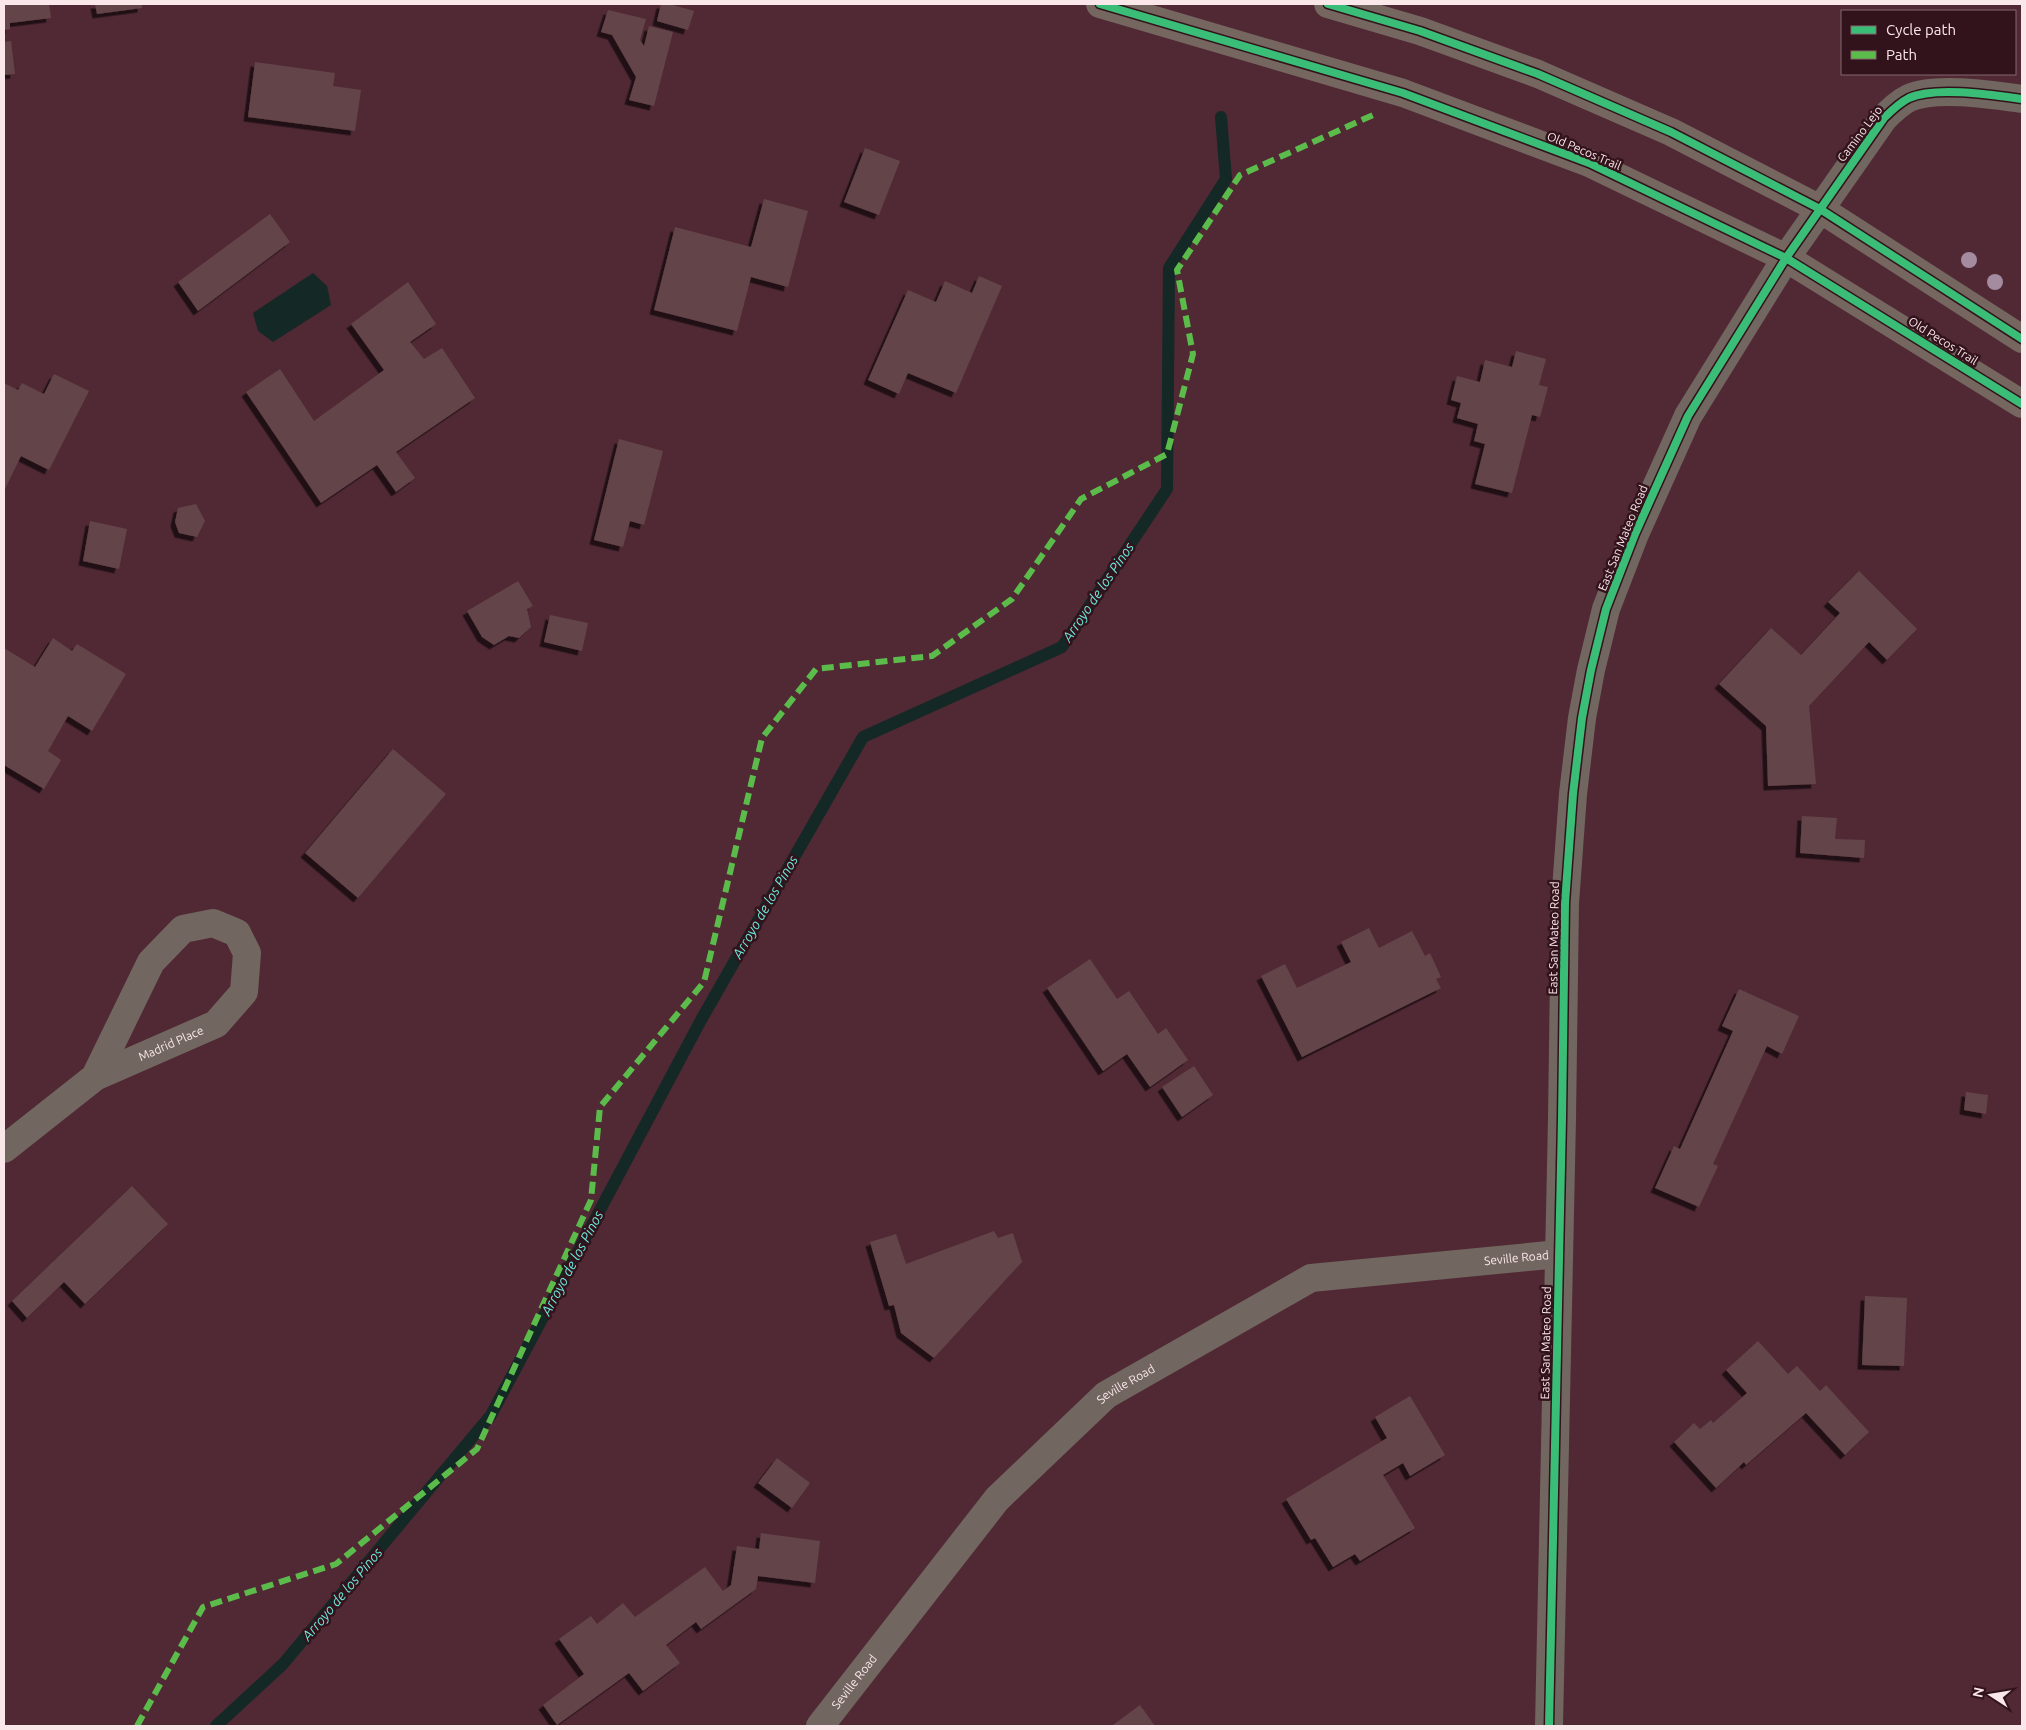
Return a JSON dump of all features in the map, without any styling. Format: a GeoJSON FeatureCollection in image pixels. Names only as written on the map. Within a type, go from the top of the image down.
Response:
{"type":"FeatureCollection","features":[{"type":"Feature","properties":{"kind":"main road","name":"Old Pecos Trail"},"geometry":{"type":"LineString","coordinates":[[1100,4],[1403,92],[1589,163],[1786,258],[2022,404]]}},
{"type":"Feature","properties":{"kind":"main road"},"geometry":{"type":"LineString","coordinates":[[1328,4],[1420,31],[1538,74],[1671,132],[1820,209],[2022,339]]}},
{"type":"Feature","properties":{"kind":"street","name":"Camino Lejo"},"geometry":{"type":"LineString","coordinates":[[1820,209],[1884,118],[1894,107],[1910,98],[1946,92],[2022,99]]}},
{"type":"Feature","properties":{"kind":"street","name":"East San Mateo Road"},"geometry":{"type":"LineString","coordinates":[[1549,1726],[1565,903],[1572,794],[1582,718],[1591,670],[1606,609],[1635,534],[1688,416],[1786,258],[1820,209]]}},
{"type":"Feature","properties":{"kind":"street","name":"Madrid Place"},"geometry":{"type":"LineString","coordinates":[[4,1148],[95,1077],[216,1024],[244,992],[247,954],[237,933],[213,923],[183,929],[151,962],[95,1077]]}},
{"type":"Feature","properties":{"kind":"street","name":"Seville Road"},"geometry":{"type":"LineString","coordinates":[[820,1726],[997,1499],[1106,1395],[1311,1278],[1559,1254]]}},
{"type":"Feature","properties":{"kind":"shaded area"},"geometry":{"type":"Polygon","coordinates":[[[313,273],[327,286],[331,305],[273,342],[258,331],[253,313],[313,273]]]}},
{"type":"Feature","properties":{"kind":"building"},"geometry":{"type":"Polygon","coordinates":[[[4,4],[49,4],[51,18],[10,23],[10,29],[4,30],[4,4]]]}},
{"type":"Feature","properties":{"kind":"building"},"geometry":{"type":"Polygon","coordinates":[[[95,4],[142,4],[142,8],[97,14],[95,4]]]}},
{"type":"Feature","properties":{"kind":"building"},"geometry":{"type":"Polygon","coordinates":[[[661,4],[669,4],[694,11],[688,30],[657,21],[661,4]]]}},
{"type":"Feature","properties":{"kind":"building"},"geometry":{"type":"Polygon","coordinates":[[[608,10],[646,19],[640,40],[644,46],[649,26],[673,32],[654,106],[629,100],[636,77],[612,35],[601,32],[608,10]]]}},
{"type":"Feature","properties":{"kind":"building"},"geometry":{"type":"Polygon","coordinates":[[[11,41],[15,74],[4,75],[4,42],[11,41]]]}},
{"type":"Feature","properties":{"kind":"building"},"geometry":{"type":"Polygon","coordinates":[[[255,62],[335,73],[333,86],[361,90],[355,131],[248,117],[255,62]]]}},
{"type":"Feature","properties":{"kind":"building"},"geometry":{"type":"Polygon","coordinates":[[[865,148],[900,161],[879,215],[844,202],[865,148]]]}},
{"type":"Feature","properties":{"kind":"building"},"geometry":{"type":"Polygon","coordinates":[[[764,199],[808,211],[788,287],[751,277],[737,331],[654,310],[675,227],[751,247],[764,199]]]}},
{"type":"Feature","properties":{"kind":"building"},"geometry":{"type":"Polygon","coordinates":[[[270,214],[290,242],[198,311],[178,282],[270,214]]]}},
{"type":"Feature","properties":{"kind":"building"},"geometry":{"type":"Polygon","coordinates":[[[979,276],[1002,286],[956,393],[908,373],[899,394],[868,380],[908,290],[936,302],[945,281],[972,293],[979,276]]]}},
{"type":"Feature","properties":{"kind":"building"},"geometry":{"type":"Polygon","coordinates":[[[408,282],[436,324],[410,342],[424,359],[442,348],[475,398],[396,452],[415,478],[396,492],[377,465],[321,503],[246,392],[280,369],[314,421],[384,370],[351,324],[408,282]]]}},
{"type":"Feature","properties":{"kind":"building"},"geometry":{"type":"Polygon","coordinates":[[[1516,351],[1546,359],[1539,385],[1548,387],[1540,417],[1532,415],[1512,493],[1475,484],[1485,444],[1474,441],[1478,424],[1457,418],[1461,403],[1451,400],[1457,376],[1480,382],[1485,360],[1512,367],[1516,351]]]}},
{"type":"Feature","properties":{"kind":"building"},"geometry":{"type":"Polygon","coordinates":[[[54,374],[89,391],[49,470],[21,456],[4,491],[4,383],[18,390],[22,383],[44,394],[54,374]]]}},
{"type":"Feature","properties":{"kind":"building"},"geometry":{"type":"Polygon","coordinates":[[[619,439],[663,451],[644,525],[630,521],[623,547],[594,540],[619,439]]]}},
{"type":"Feature","properties":{"kind":"building"},"geometry":{"type":"Polygon","coordinates":[[[196,504],[205,521],[197,537],[179,533],[175,522],[178,508],[196,504]]]}},
{"type":"Feature","properties":{"kind":"building"},"geometry":{"type":"Polygon","coordinates":[[[90,521],[127,529],[119,569],[83,561],[90,521]]]}},
{"type":"Feature","properties":{"kind":"building"},"geometry":{"type":"Polygon","coordinates":[[[1859,571],[1917,629],[1887,660],[1869,642],[1809,706],[1816,784],[1768,786],[1766,726],[1719,684],[1771,628],[1801,655],[1840,613],[1828,602],[1859,571]]]}},
{"type":"Feature","properties":{"kind":"building"},"geometry":{"type":"Polygon","coordinates":[[[518,581],[533,606],[527,609],[531,627],[519,638],[509,636],[494,645],[482,637],[467,611],[518,581]]]}},
{"type":"Feature","properties":{"kind":"building"},"geometry":{"type":"Polygon","coordinates":[[[550,615],[588,623],[582,651],[544,642],[550,615]]]}},
{"type":"Feature","properties":{"kind":"building"},"geometry":{"type":"Polygon","coordinates":[[[53,638],[72,651],[77,644],[126,674],[92,731],[68,716],[48,751],[61,760],[44,789],[4,765],[4,648],[35,667],[53,638]]]}},
{"type":"Feature","properties":{"kind":"building"},"geometry":{"type":"Polygon","coordinates":[[[393,749],[446,794],[358,898],[305,853],[393,749]]]}},
{"type":"Feature","properties":{"kind":"building"},"geometry":{"type":"Polygon","coordinates":[[[1802,816],[1837,818],[1835,839],[1865,840],[1864,858],[1800,853],[1802,816]]]}},
{"type":"Feature","properties":{"kind":"building"},"geometry":{"type":"Polygon","coordinates":[[[1369,928],[1379,948],[1412,931],[1425,956],[1430,953],[1441,977],[1436,979],[1441,988],[1302,1057],[1261,976],[1285,964],[1297,988],[1351,962],[1341,942],[1369,928]]]}},
{"type":"Feature","properties":{"kind":"building"},"geometry":{"type":"Polygon","coordinates":[[[1090,959],[1117,999],[1129,991],[1158,1034],[1166,1028],[1188,1060],[1150,1087],[1127,1054],[1103,1071],[1047,988],[1090,959]]]}},
{"type":"Feature","properties":{"kind":"building"},"geometry":{"type":"Polygon","coordinates":[[[1739,989],[1799,1016],[1782,1054],[1767,1046],[1713,1164],[1718,1166],[1699,1207],[1655,1188],[1674,1146],[1680,1149],[1733,1031],[1722,1026],[1739,989]]]}},
{"type":"Feature","properties":{"kind":"building"},"geometry":{"type":"Polygon","coordinates":[[[1194,1066],[1213,1095],[1182,1117],[1162,1087],[1194,1066]]]}},
{"type":"Feature","properties":{"kind":"building"},"geometry":{"type":"Polygon","coordinates":[[[1966,1092],[1988,1095],[1986,1114],[1964,1110],[1966,1092]]]}},
{"type":"Feature","properties":{"kind":"building"},"geometry":{"type":"Polygon","coordinates":[[[132,1186],[168,1224],[85,1304],[64,1282],[27,1318],[12,1301],[132,1186]]]}},
{"type":"Feature","properties":{"kind":"building"},"geometry":{"type":"Polygon","coordinates":[[[994,1231],[998,1238],[1013,1233],[1022,1262],[934,1358],[901,1333],[894,1305],[889,1306],[870,1242],[896,1234],[906,1264],[994,1231]]]}},
{"type":"Feature","properties":{"kind":"building"},"geometry":{"type":"Polygon","coordinates":[[[1865,1296],[1907,1298],[1904,1366],[1862,1365],[1865,1296]]]}},
{"type":"Feature","properties":{"kind":"building"},"geometry":{"type":"Polygon","coordinates":[[[1758,1341],[1788,1374],[1797,1366],[1820,1391],[1826,1385],[1869,1432],[1845,1455],[1806,1413],[1746,1465],[1744,1462],[1716,1488],[1674,1442],[1694,1423],[1700,1429],[1711,1420],[1713,1423],[1747,1393],[1726,1370],[1758,1341]]]}},
{"type":"Feature","properties":{"kind":"building"},"geometry":{"type":"Polygon","coordinates":[[[1410,1396],[1445,1455],[1410,1476],[1403,1463],[1383,1475],[1415,1528],[1360,1561],[1355,1554],[1333,1567],[1315,1538],[1311,1540],[1286,1499],[1387,1438],[1375,1417],[1410,1396]]]}},
{"type":"Feature","properties":{"kind":"building"},"geometry":{"type":"Polygon","coordinates":[[[777,1458],[810,1483],[792,1508],[758,1483],[777,1458]]]}},
{"type":"Feature","properties":{"kind":"building"},"geometry":{"type":"Polygon","coordinates":[[[761,1533],[820,1541],[815,1583],[758,1576],[756,1589],[701,1629],[696,1622],[666,1645],[680,1663],[643,1691],[629,1673],[557,1725],[543,1705],[584,1674],[559,1639],[591,1616],[597,1624],[623,1603],[635,1617],[705,1567],[723,1591],[731,1585],[737,1546],[759,1549],[761,1533]]]}},
{"type":"Feature","properties":{"kind":"building"},"geometry":{"type":"Polygon","coordinates":[[[1140,1705],[1155,1726],[1113,1725],[1140,1705]]]}},
{"type":"Feature","properties":{"kind":"waterway","name":"Arroyo de los Pinos"},"geometry":{"type":"LineString","coordinates":[[216,1726],[283,1664],[491,1415],[701,1020],[863,737],[1062,647],[1167,489],[1169,268],[1226,179],[1221,117]]}},
{"type":"Feature","properties":{"kind":"marked path"},"geometry":{"type":"LineString","coordinates":[[137,1726],[203,1607],[336,1564],[477,1449],[591,1200],[600,1107],[704,982],[762,738],[816,669],[932,656],[1012,599],[1081,499],[1167,454],[1193,354],[1177,270],[1240,175],[1373,115]]}},
{"type":"Feature","properties":{"kind":"cycle path"},"geometry":{"type":"LineString","coordinates":[[1100,4],[1403,93],[1589,163],[1786,258],[2022,404]]}},
{"type":"Feature","properties":{"kind":"cycle path"},"geometry":{"type":"LineString","coordinates":[[1328,4],[1420,31],[1538,74],[1671,132],[1820,209],[2022,339]]}},
{"type":"Feature","properties":{"kind":"cycle path"},"geometry":{"type":"LineString","coordinates":[[1549,1726],[1565,903],[1573,794],[1582,718],[1591,670],[1606,609],[1635,534],[1688,416],[1786,258],[1884,118],[1899,104],[1920,94],[1965,92],[2022,99]]}}]}
